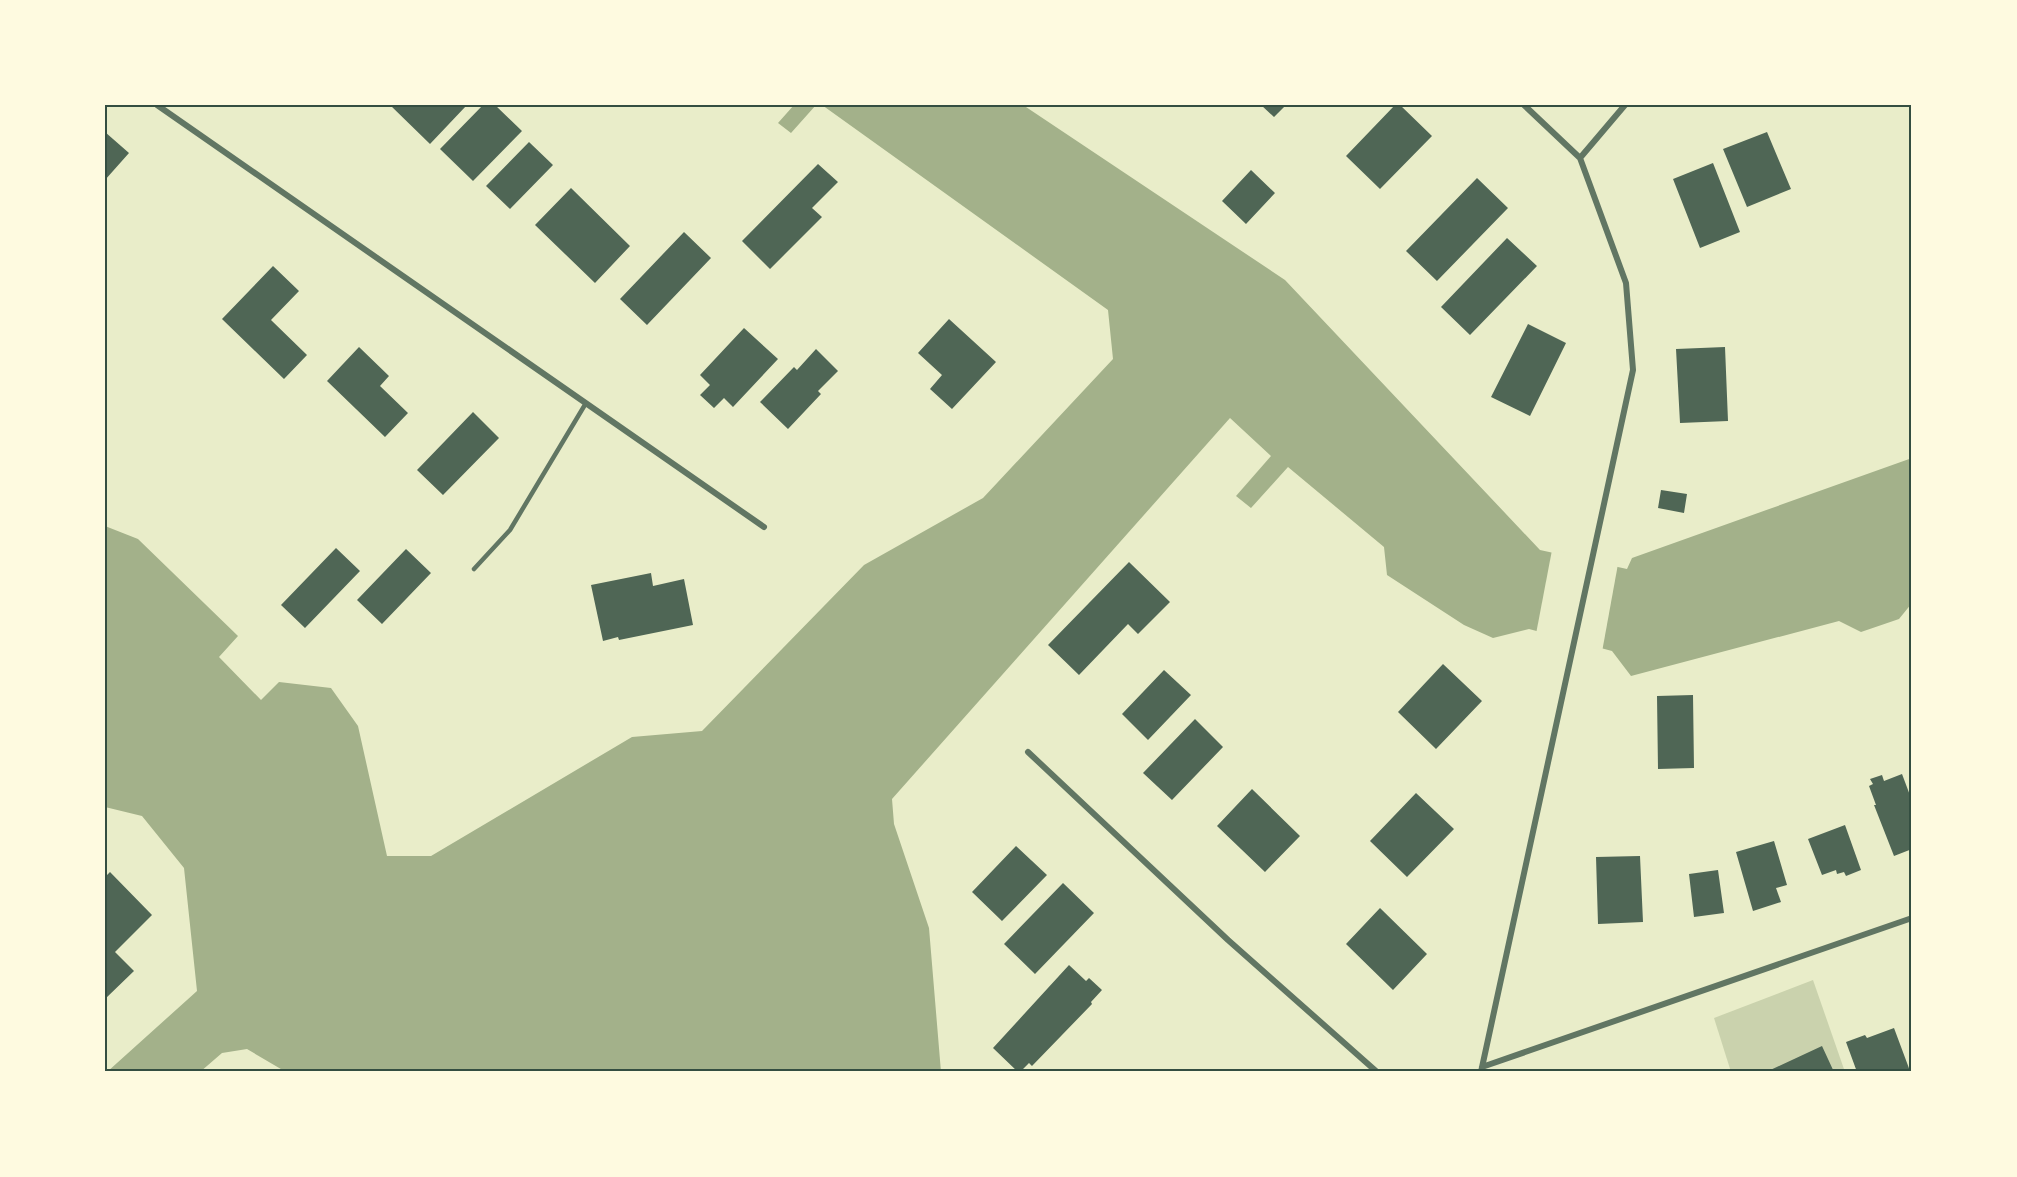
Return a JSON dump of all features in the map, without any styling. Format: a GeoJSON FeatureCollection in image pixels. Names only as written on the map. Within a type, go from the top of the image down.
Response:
{"type":"FeatureCollection","features":[{"type":"Feature","properties":{"kind":"street"},"geometry":{"type":"LineString","coordinates":[[157,105],[764,527]]}},
{"type":"Feature","properties":{"kind":"street"},"geometry":{"type":"LineString","coordinates":[[1482,1070],[1633,370],[1626,283],[1580,158],[1524,105]]}},
{"type":"Feature","properties":{"kind":"street"},"geometry":{"type":"LineString","coordinates":[[1580,158],[1625,105]]}},
{"type":"Feature","properties":{"kind":"street"},"geometry":{"type":"LineString","coordinates":[[1028,752],[1228,939],[1377,1072]]}},
{"type":"Feature","properties":{"kind":"street"},"geometry":{"type":"LineString","coordinates":[[1482,1070],[1912,918]]}},
{"type":"Feature","properties":{"kind":"lane"},"geometry":{"type":"LineString","coordinates":[[474,569],[510,530],[586,403]]}},
{"type":"Feature","properties":{"kind":"shaded area"},"geometry":{"type":"Polygon","coordinates":[[[794,105],[816,105],[791,133],[778,123],[794,105]]]}},
{"type":"Feature","properties":{"kind":"shaded area"},"geometry":{"type":"Polygon","coordinates":[[[822,105],[1023,105],[1285,280],[1540,550],[1627,569],[1632,558],[1912,458],[1912,603],[1899,619],[1861,632],[1839,621],[1631,676],[1612,651],[1529,629],[1493,638],[1464,625],[1387,575],[1384,547],[1288,467],[1251,508],[1236,496],[1271,456],[1230,418],[892,799],[894,824],[929,928],[941,1072],[286,1072],[247,1049],[222,1053],[200,1072],[107,1072],[197,991],[184,868],[142,816],[105,807],[105,526],[138,539],[238,636],[219,657],[261,700],[279,682],[331,688],[358,726],[387,856],[431,856],[632,737],[702,731],[864,565],[983,498],[1113,359],[1108,310],[822,105]]]}},
{"type":"Feature","properties":{"kind":"shaded area"},"geometry":{"type":"Polygon","coordinates":[[[1813,980],[1845,1072],[1731,1072],[1714,1018],[1813,980]]]}},
{"type":"Feature","properties":{"kind":"pier"},"geometry":{"type":"Polygon","coordinates":[[[1552,550],[1618,564],[1602,652],[1536,634],[1552,550]]]}},
{"type":"Feature","properties":{"kind":"building"},"geometry":{"type":"Polygon","coordinates":[[[390,105],[465,105],[466,106],[430,144],[390,105]]]}},
{"type":"Feature","properties":{"kind":"building"},"geometry":{"type":"Polygon","coordinates":[[[483,105],[495,105],[522,131],[473,181],[440,149],[483,105]]]}},
{"type":"Feature","properties":{"kind":"building"},"geometry":{"type":"Polygon","coordinates":[[[1261,105],[1286,105],[1274,117],[1261,105]]]}},
{"type":"Feature","properties":{"kind":"building"},"geometry":{"type":"Polygon","coordinates":[[[1395,105],[1400,105],[1432,136],[1380,189],[1346,156],[1395,105]]]}},
{"type":"Feature","properties":{"kind":"building"},"geometry":{"type":"Polygon","coordinates":[[[105,132],[129,153],[105,180],[105,132]]]}},
{"type":"Feature","properties":{"kind":"building"},"geometry":{"type":"Polygon","coordinates":[[[1767,132],[1791,189],[1747,207],[1723,149],[1767,132]]]}},
{"type":"Feature","properties":{"kind":"building"},"geometry":{"type":"Polygon","coordinates":[[[529,142],[553,165],[510,209],[486,186],[529,142]]]}},
{"type":"Feature","properties":{"kind":"building"},"geometry":{"type":"Polygon","coordinates":[[[1713,163],[1740,232],[1700,248],[1673,179],[1713,163]]]}},
{"type":"Feature","properties":{"kind":"building"},"geometry":{"type":"Polygon","coordinates":[[[818,164],[838,182],[812,208],[822,217],[770,269],[742,241],[818,164]]]}},
{"type":"Feature","properties":{"kind":"building"},"geometry":{"type":"Polygon","coordinates":[[[1251,170],[1275,193],[1246,224],[1222,201],[1251,170]]]}},
{"type":"Feature","properties":{"kind":"building"},"geometry":{"type":"Polygon","coordinates":[[[1477,178],[1508,208],[1437,281],[1406,251],[1477,178]]]}},
{"type":"Feature","properties":{"kind":"building"},"geometry":{"type":"Polygon","coordinates":[[[571,188],[630,246],[595,283],[535,225],[571,188]]]}},
{"type":"Feature","properties":{"kind":"building"},"geometry":{"type":"Polygon","coordinates":[[[684,232],[711,258],[647,325],[620,299],[684,232]]]}},
{"type":"Feature","properties":{"kind":"building"},"geometry":{"type":"Polygon","coordinates":[[[1507,238],[1537,266],[1470,335],[1441,307],[1507,238]]]}},
{"type":"Feature","properties":{"kind":"building"},"geometry":{"type":"Polygon","coordinates":[[[273,266],[299,291],[271,320],[307,355],[284,379],[222,319],[273,266]]]}},
{"type":"Feature","properties":{"kind":"building"},"geometry":{"type":"Polygon","coordinates":[[[949,319],[996,362],[952,409],[930,389],[942,375],[918,353],[949,319]]]}},
{"type":"Feature","properties":{"kind":"building"},"geometry":{"type":"Polygon","coordinates":[[[1528,324],[1566,343],[1530,416],[1491,397],[1528,324]]]}},
{"type":"Feature","properties":{"kind":"building"},"geometry":{"type":"Polygon","coordinates":[[[744,328],[778,359],[733,407],[724,398],[714,408],[700,395],[710,385],[700,375],[744,328]]]}},
{"type":"Feature","properties":{"kind":"building"},"geometry":{"type":"Polygon","coordinates":[[[359,347],[389,376],[380,386],[408,413],[385,437],[327,381],[359,347]]]}},
{"type":"Feature","properties":{"kind":"building"},"geometry":{"type":"Polygon","coordinates":[[[1725,347],[1728,421],[1680,423],[1676,349],[1725,347]]]}},
{"type":"Feature","properties":{"kind":"building"},"geometry":{"type":"Polygon","coordinates":[[[816,349],[838,371],[818,391],[821,394],[788,429],[760,402],[794,367],[797,370],[816,349]]]}},
{"type":"Feature","properties":{"kind":"building"},"geometry":{"type":"Polygon","coordinates":[[[473,412],[499,438],[443,495],[417,470],[473,412]]]}},
{"type":"Feature","properties":{"kind":"building"},"geometry":{"type":"Polygon","coordinates":[[[1661,490],[1687,494],[1684,513],[1658,508],[1661,490]]]}},
{"type":"Feature","properties":{"kind":"building"},"geometry":{"type":"Polygon","coordinates":[[[336,548],[360,571],[305,628],[281,605],[336,548]]]}},
{"type":"Feature","properties":{"kind":"building"},"geometry":{"type":"Polygon","coordinates":[[[406,549],[431,573],[382,624],[357,600],[406,549]]]}},
{"type":"Feature","properties":{"kind":"building"},"geometry":{"type":"Polygon","coordinates":[[[1129,562],[1170,602],[1138,634],[1128,624],[1079,675],[1048,645],[1129,562]]]}},
{"type":"Feature","properties":{"kind":"building"},"geometry":{"type":"Polygon","coordinates":[[[651,573],[653,586],[684,579],[693,625],[619,640],[618,637],[603,641],[591,585],[651,573]]]}},
{"type":"Feature","properties":{"kind":"building"},"geometry":{"type":"Polygon","coordinates":[[[1443,664],[1482,701],[1436,749],[1398,712],[1443,664]]]}},
{"type":"Feature","properties":{"kind":"building"},"geometry":{"type":"Polygon","coordinates":[[[1164,670],[1191,695],[1148,740],[1122,714],[1164,670]]]}},
{"type":"Feature","properties":{"kind":"building"},"geometry":{"type":"Polygon","coordinates":[[[1693,695],[1694,768],[1658,769],[1657,696],[1693,695]]]}},
{"type":"Feature","properties":{"kind":"building"},"geometry":{"type":"Polygon","coordinates":[[[1195,719],[1223,747],[1172,800],[1143,773],[1195,719]]]}},
{"type":"Feature","properties":{"kind":"building"},"geometry":{"type":"Polygon","coordinates":[[[1902,774],[1912,797],[1912,849],[1894,856],[1869,786],[1873,784],[1870,779],[1882,775],[1884,781],[1902,774]]]}},
{"type":"Feature","properties":{"kind":"building"},"geometry":{"type":"Polygon","coordinates":[[[1252,789],[1300,836],[1265,872],[1217,826],[1252,789]]]}},
{"type":"Feature","properties":{"kind":"building"},"geometry":{"type":"Polygon","coordinates":[[[1416,793],[1454,829],[1407,877],[1370,841],[1416,793]]]}},
{"type":"Feature","properties":{"kind":"building"},"geometry":{"type":"Polygon","coordinates":[[[1845,825],[1861,870],[1846,876],[1844,872],[1837,874],[1836,870],[1822,875],[1808,839],[1845,825]]]}},
{"type":"Feature","properties":{"kind":"building"},"geometry":{"type":"Polygon","coordinates":[[[1774,841],[1787,885],[1776,888],[1781,902],[1753,911],[1736,852],[1774,841]]]}},
{"type":"Feature","properties":{"kind":"building"},"geometry":{"type":"Polygon","coordinates":[[[1016,846],[1047,875],[1002,921],[972,892],[1016,846]]]}},
{"type":"Feature","properties":{"kind":"building"},"geometry":{"type":"Polygon","coordinates":[[[1640,856],[1643,922],[1598,924],[1596,857],[1640,856]]]}},
{"type":"Feature","properties":{"kind":"building"},"geometry":{"type":"Polygon","coordinates":[[[1718,870],[1724,913],[1694,917],[1689,874],[1718,870]]]}},
{"type":"Feature","properties":{"kind":"building"},"geometry":{"type":"Polygon","coordinates":[[[110,872],[152,915],[115,952],[134,971],[105,999],[105,877],[110,872]]]}},
{"type":"Feature","properties":{"kind":"building"},"geometry":{"type":"Polygon","coordinates":[[[1063,883],[1094,913],[1035,974],[1004,944],[1063,883]]]}},
{"type":"Feature","properties":{"kind":"building"},"geometry":{"type":"Polygon","coordinates":[[[1380,908],[1427,954],[1393,990],[1346,944],[1380,908]]]}},
{"type":"Feature","properties":{"kind":"building"},"geometry":{"type":"Polygon","coordinates":[[[1069,965],[1086,981],[1089,978],[1102,990],[1091,1002],[1092,1004],[1032,1066],[1029,1063],[1018,1072],[993,1048],[1069,965]]]}},
{"type":"Feature","properties":{"kind":"building"},"geometry":{"type":"Polygon","coordinates":[[[1894,1028],[1910,1071],[1857,1072],[1846,1042],[1865,1035],[1867,1038],[1894,1028]]]}},
{"type":"Feature","properties":{"kind":"building"},"geometry":{"type":"Polygon","coordinates":[[[1822,1046],[1834,1072],[1766,1072],[1822,1046]]]}}]}
